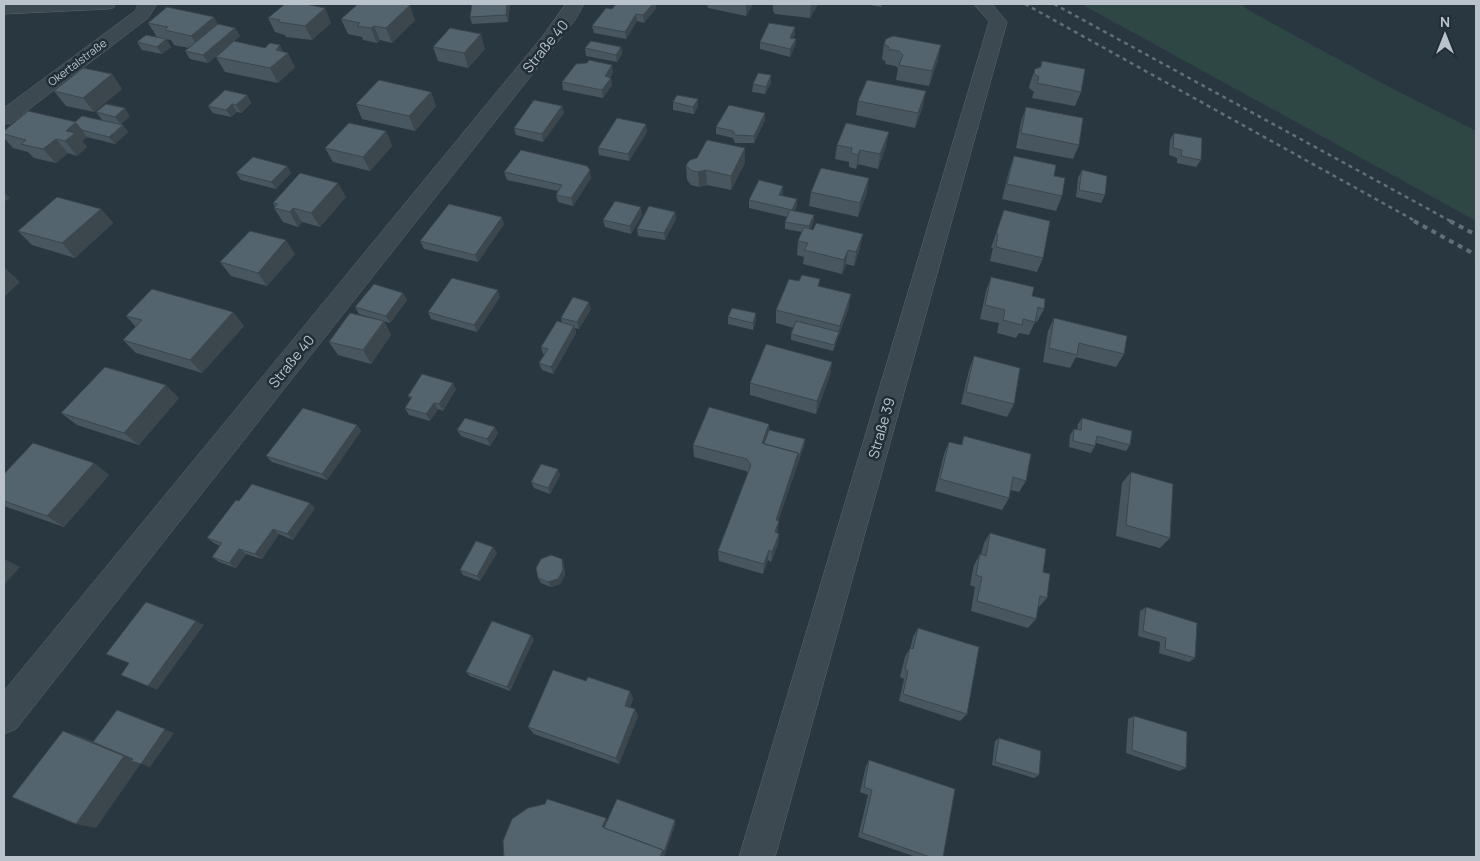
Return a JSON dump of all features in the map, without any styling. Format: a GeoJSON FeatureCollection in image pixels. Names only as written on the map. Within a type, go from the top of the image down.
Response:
{"type":"FeatureCollection","features":[{"type":"Feature","properties":{"kind":"street"},"geometry":{"type":"LineString","coordinates":[[4,9],[107,4]]}},
{"type":"Feature","properties":{"kind":"street","name":"Okertalstraße"},"geometry":{"type":"LineString","coordinates":[[4,118],[142,14],[148,4]]}},
{"type":"Feature","properties":{"kind":"street","name":"Straße 40"},"geometry":{"type":"LineString","coordinates":[[4,717],[569,16],[575,4]]}},
{"type":"Feature","properties":{"kind":"street","name":"Straße 39"},"geometry":{"type":"LineString","coordinates":[[757,857],[998,22],[983,4]]}},
{"type":"Feature","properties":{"kind":"green space"},"geometry":{"type":"Polygon","coordinates":[[[1081,4],[1242,4],[1248,10],[1378,81],[1476,131],[1476,221],[1081,4]]]}},
{"type":"Feature","properties":{"kind":"building"},"geometry":{"type":"Polygon","coordinates":[[[285,4],[305,4],[325,8],[305,26],[279,22],[280,20],[268,18],[285,4]]]}},
{"type":"Feature","properties":{"kind":"building"},"geometry":{"type":"Polygon","coordinates":[[[358,4],[410,5],[386,28],[374,26],[371,28],[357,26],[360,23],[341,19],[358,4]]]}},
{"type":"Feature","properties":{"kind":"building"},"geometry":{"type":"Polygon","coordinates":[[[472,4],[507,4],[506,15],[470,17],[472,4]]]}},
{"type":"Feature","properties":{"kind":"building"},"geometry":{"type":"Polygon","coordinates":[[[616,4],[653,4],[643,15],[636,14],[625,32],[592,26],[606,8],[612,9],[616,4]]]}},
{"type":"Feature","properties":{"kind":"building"},"geometry":{"type":"Polygon","coordinates":[[[167,7],[214,17],[191,36],[165,30],[168,27],[148,23],[167,7]]]}},
{"type":"Feature","properties":{"kind":"building"},"geometry":{"type":"Polygon","coordinates":[[[769,23],[795,27],[790,38],[796,39],[790,49],[760,42],[769,23]]]}},
{"type":"Feature","properties":{"kind":"building"},"geometry":{"type":"Polygon","coordinates":[[[218,24],[235,28],[203,55],[185,51],[218,24]]]}},
{"type":"Feature","properties":{"kind":"building"},"geometry":{"type":"Polygon","coordinates":[[[450,28],[481,34],[464,53],[433,47],[450,28]]]}},
{"type":"Feature","properties":{"kind":"building"},"geometry":{"type":"Polygon","coordinates":[[[146,35],[166,39],[157,47],[137,42],[146,35]]]}},
{"type":"Feature","properties":{"kind":"building"},"geometry":{"type":"Polygon","coordinates":[[[893,36],[941,45],[932,71],[899,65],[903,55],[899,51],[888,49],[889,47],[884,44],[886,39],[893,36]]]}},
{"type":"Feature","properties":{"kind":"building"},"geometry":{"type":"Polygon","coordinates":[[[234,41],[265,48],[270,43],[280,45],[276,50],[288,53],[270,68],[216,57],[234,41]]]}},
{"type":"Feature","properties":{"kind":"building"},"geometry":{"type":"Polygon","coordinates":[[[591,41],[621,47],[616,55],[585,48],[591,41]]]}},
{"type":"Feature","properties":{"kind":"building"},"geometry":{"type":"Polygon","coordinates":[[[589,60],[612,65],[605,76],[611,78],[602,90],[562,82],[576,64],[587,63],[589,60]]]}},
{"type":"Feature","properties":{"kind":"building"},"geometry":{"type":"Polygon","coordinates":[[[1042,61],[1085,69],[1081,92],[1037,83],[1039,77],[1034,74],[1035,69],[1041,67],[1042,61]]]}},
{"type":"Feature","properties":{"kind":"building"},"geometry":{"type":"Polygon","coordinates":[[[83,68],[112,74],[83,98],[54,91],[83,68]]]}},
{"type":"Feature","properties":{"kind":"building"},"geometry":{"type":"Polygon","coordinates":[[[758,73],[771,75],[766,87],[753,84],[758,73]]]}},
{"type":"Feature","properties":{"kind":"building"},"geometry":{"type":"Polygon","coordinates":[[[379,80],[431,92],[409,116],[356,104],[379,80]]]}},
{"type":"Feature","properties":{"kind":"building"},"geometry":{"type":"Polygon","coordinates":[[[867,80],[926,91],[918,113],[858,101],[867,80]]]}},
{"type":"Feature","properties":{"kind":"building"},"geometry":{"type":"Polygon","coordinates":[[[225,90],[247,95],[236,105],[232,104],[226,110],[208,106],[225,90]]]}},
{"type":"Feature","properties":{"kind":"building"},"geometry":{"type":"Polygon","coordinates":[[[677,95],[698,99],[693,107],[673,102],[677,95]]]}},
{"type":"Feature","properties":{"kind":"building"},"geometry":{"type":"Polygon","coordinates":[[[534,100],[562,106],[542,134],[514,128],[534,100]]]}},
{"type":"Feature","properties":{"kind":"building"},"geometry":{"type":"Polygon","coordinates":[[[106,104],[125,108],[115,117],[96,112],[106,104]]]}},
{"type":"Feature","properties":{"kind":"building"},"geometry":{"type":"Polygon","coordinates":[[[729,105],[765,113],[754,136],[735,135],[733,131],[716,127],[729,105]]]}},
{"type":"Feature","properties":{"kind":"building"},"geometry":{"type":"Polygon","coordinates":[[[1026,107],[1083,118],[1079,145],[1021,133],[1026,107]]]}},
{"type":"Feature","properties":{"kind":"building"},"geometry":{"type":"Polygon","coordinates":[[[28,111],[76,122],[66,131],[75,133],[65,141],[56,139],[43,149],[21,144],[26,140],[4,134],[4,131],[28,111]]]}},
{"type":"Feature","properties":{"kind":"building"},"geometry":{"type":"Polygon","coordinates":[[[82,116],[123,125],[109,137],[82,130],[75,122],[82,116]]]}},
{"type":"Feature","properties":{"kind":"building"},"geometry":{"type":"Polygon","coordinates":[[[617,118],[646,124],[628,154],[598,148],[617,118]]]}},
{"type":"Feature","properties":{"kind":"building"},"geometry":{"type":"Polygon","coordinates":[[[349,123],[386,131],[363,157],[325,148],[349,123]]]}},
{"type":"Feature","properties":{"kind":"building"},"geometry":{"type":"Polygon","coordinates":[[[846,123],[889,132],[880,154],[860,150],[858,155],[851,153],[852,148],[837,145],[846,123]]]}},
{"type":"Feature","properties":{"kind":"building"},"geometry":{"type":"Polygon","coordinates":[[[1174,133],[1202,138],[1201,160],[1181,156],[1182,150],[1173,148],[1174,133]]]}},
{"type":"Feature","properties":{"kind":"building"},"geometry":{"type":"Polygon","coordinates":[[[707,140],[745,148],[731,176],[706,170],[698,172],[690,170],[686,165],[690,160],[697,158],[707,140]]]}},
{"type":"Feature","properties":{"kind":"building"},"geometry":{"type":"Polygon","coordinates":[[[521,150],[587,166],[590,170],[571,198],[556,195],[562,185],[504,172],[521,150]]]}},
{"type":"Feature","properties":{"kind":"building"},"geometry":{"type":"Polygon","coordinates":[[[1014,156],[1056,165],[1054,176],[1065,178],[1062,196],[1007,184],[1014,156]]]}},
{"type":"Feature","properties":{"kind":"building"},"geometry":{"type":"Polygon","coordinates":[[[253,157],[287,166],[271,182],[236,173],[253,157]]]}},
{"type":"Feature","properties":{"kind":"building"},"geometry":{"type":"Polygon","coordinates":[[[821,168],[869,178],[860,203],[811,192],[821,168]]]}},
{"type":"Feature","properties":{"kind":"building"},"geometry":{"type":"Polygon","coordinates":[[[1082,170],[1107,176],[1105,195],[1079,190],[1082,170]]]}},
{"type":"Feature","properties":{"kind":"building"},"geometry":{"type":"Polygon","coordinates":[[[300,173],[338,183],[311,213],[293,208],[290,212],[274,208],[278,204],[273,203],[300,173]]]}},
{"type":"Feature","properties":{"kind":"building"},"geometry":{"type":"Polygon","coordinates":[[[759,180],[783,186],[779,195],[797,199],[792,210],[749,200],[759,180]]]}},
{"type":"Feature","properties":{"kind":"building"},"geometry":{"type":"Polygon","coordinates":[[[57,197],[101,209],[62,243],[18,231],[57,197]]]}},
{"type":"Feature","properties":{"kind":"building"},"geometry":{"type":"Polygon","coordinates":[[[615,201],[641,207],[630,226],[603,220],[615,201]]]}},
{"type":"Feature","properties":{"kind":"building"},"geometry":{"type":"Polygon","coordinates":[[[449,204],[502,217],[475,255],[420,241],[449,204]]]}},
{"type":"Feature","properties":{"kind":"building"},"geometry":{"type":"Polygon","coordinates":[[[649,206],[675,212],[664,233],[637,229],[649,206]]]}},
{"type":"Feature","properties":{"kind":"building"},"geometry":{"type":"Polygon","coordinates":[[[790,210],[814,215],[809,226],[785,222],[790,210]]]}},
{"type":"Feature","properties":{"kind":"building"},"geometry":{"type":"Polygon","coordinates":[[[1004,210],[1050,221],[1043,258],[996,247],[998,234],[996,234],[1004,210]]]}},
{"type":"Feature","properties":{"kind":"building"},"geometry":{"type":"Polygon","coordinates":[[[816,223],[863,234],[856,252],[848,250],[844,260],[804,250],[808,243],[798,241],[804,227],[813,230],[816,223]]]}},
{"type":"Feature","properties":{"kind":"building"},"geometry":{"type":"Polygon","coordinates":[[[250,231],[286,240],[258,273],[220,262],[250,231]]]}},
{"type":"Feature","properties":{"kind":"building"},"geometry":{"type":"Polygon","coordinates":[[[802,275],[820,279],[818,286],[851,294],[840,326],[776,310],[789,279],[799,281],[802,275]]]}},
{"type":"Feature","properties":{"kind":"building"},"geometry":{"type":"Polygon","coordinates":[[[991,277],[1034,287],[1032,296],[1045,299],[1044,309],[1038,307],[1035,322],[1023,319],[1022,325],[1003,320],[1005,310],[985,305],[991,277]]]}},
{"type":"Feature","properties":{"kind":"building"},"geometry":{"type":"Polygon","coordinates":[[[452,278],[498,290],[474,325],[428,312],[452,278]]]}},
{"type":"Feature","properties":{"kind":"building"},"geometry":{"type":"Polygon","coordinates":[[[374,284],[403,293],[386,316],[355,307],[374,284]]]}},
{"type":"Feature","properties":{"kind":"building"},"geometry":{"type":"Polygon","coordinates":[[[152,289],[233,312],[190,360],[123,340],[142,320],[126,316],[152,289]]]}},
{"type":"Feature","properties":{"kind":"building"},"geometry":{"type":"Polygon","coordinates":[[[573,297],[589,302],[577,322],[561,318],[573,297]]]}},
{"type":"Feature","properties":{"kind":"building"},"geometry":{"type":"Polygon","coordinates":[[[732,308],[756,313],[753,323],[728,317],[732,308]]]}},
{"type":"Feature","properties":{"kind":"building"},"geometry":{"type":"Polygon","coordinates":[[[350,313],[384,321],[363,350],[329,342],[350,313]]]}},
{"type":"Feature","properties":{"kind":"building"},"geometry":{"type":"Polygon","coordinates":[[[1054,318],[1127,336],[1124,354],[1079,343],[1077,355],[1049,348],[1054,318]]]}},
{"type":"Feature","properties":{"kind":"building"},"geometry":{"type":"Polygon","coordinates":[[[557,321],[574,326],[551,367],[539,363],[548,349],[541,347],[557,321]]]}},
{"type":"Feature","properties":{"kind":"building"},"geometry":{"type":"Polygon","coordinates":[[[796,321],[839,332],[834,345],[791,334],[796,321]]]}},
{"type":"Feature","properties":{"kind":"building"},"geometry":{"type":"Polygon","coordinates":[[[766,344],[832,362],[817,401],[750,383],[766,344]]]}},
{"type":"Feature","properties":{"kind":"building"},"geometry":{"type":"Polygon","coordinates":[[[974,356],[1020,368],[1014,404],[966,392],[974,356]]]}},
{"type":"Feature","properties":{"kind":"building"},"geometry":{"type":"Polygon","coordinates":[[[105,367],[166,385],[124,433],[61,413],[105,367]]]}},
{"type":"Feature","properties":{"kind":"building"},"geometry":{"type":"Polygon","coordinates":[[[422,374],[453,383],[439,404],[434,403],[426,414],[405,408],[412,397],[408,396],[422,374]]]}},
{"type":"Feature","properties":{"kind":"building"},"geometry":{"type":"Polygon","coordinates":[[[709,407],[769,424],[762,443],[798,453],[776,520],[779,521],[775,532],[779,534],[772,552],[769,550],[764,564],[718,551],[751,465],[747,459],[693,445],[709,407]]]}},
{"type":"Feature","properties":{"kind":"building"},"geometry":{"type":"Polygon","coordinates":[[[303,408],[357,425],[322,474],[266,456],[303,408]]]}},
{"type":"Feature","properties":{"kind":"building"},"geometry":{"type":"Polygon","coordinates":[[[465,418],[495,427],[487,439],[457,430],[465,418]]]}},
{"type":"Feature","properties":{"kind":"building"},"geometry":{"type":"Polygon","coordinates":[[[1082,418],[1132,431],[1130,445],[1097,436],[1095,446],[1073,441],[1074,429],[1081,430],[1082,418]]]}},
{"type":"Feature","properties":{"kind":"building"},"geometry":{"type":"Polygon","coordinates":[[[769,430],[805,439],[798,459],[798,453],[764,444],[769,430]]]}},
{"type":"Feature","properties":{"kind":"building"},"geometry":{"type":"Polygon","coordinates":[[[964,436],[1031,454],[1026,481],[1013,477],[1009,498],[940,479],[949,442],[962,445],[964,436]]]}},
{"type":"Feature","properties":{"kind":"building"},"geometry":{"type":"Polygon","coordinates":[[[33,443],[94,463],[47,516],[4,501],[4,474],[33,443]]]}},
{"type":"Feature","properties":{"kind":"building"},"geometry":{"type":"Polygon","coordinates":[[[541,464],[558,469],[548,488],[531,482],[541,464]]]}},
{"type":"Feature","properties":{"kind":"building"},"geometry":{"type":"Polygon","coordinates":[[[1131,472],[1173,484],[1170,538],[1126,525],[1131,472]]]}},
{"type":"Feature","properties":{"kind":"building"},"geometry":{"type":"Polygon","coordinates":[[[252,484],[310,503],[287,534],[273,529],[255,554],[239,549],[229,563],[212,557],[222,543],[207,538],[236,500],[239,501],[252,484]]]}},
{"type":"Feature","properties":{"kind":"building"},"geometry":{"type":"Polygon","coordinates":[[[990,533],[1046,549],[1043,572],[1050,574],[1047,598],[1040,596],[1036,619],[977,601],[982,577],[976,575],[980,554],[986,556],[990,533]]]}},
{"type":"Feature","properties":{"kind":"building"},"geometry":{"type":"Polygon","coordinates":[[[476,541],[493,547],[477,576],[460,570],[476,541]]]}},
{"type":"Feature","properties":{"kind":"building"},"geometry":{"type":"Polygon","coordinates":[[[551,555],[562,559],[563,570],[558,579],[548,582],[538,578],[536,568],[541,559],[551,555]]]}},
{"type":"Feature","properties":{"kind":"building"},"geometry":{"type":"Polygon","coordinates":[[[146,602],[196,621],[148,686],[121,675],[129,663],[106,654],[146,602]]]}},
{"type":"Feature","properties":{"kind":"building"},"geometry":{"type":"Polygon","coordinates":[[[1146,607],[1197,623],[1195,658],[1165,649],[1166,638],[1143,631],[1146,607]]]}},
{"type":"Feature","properties":{"kind":"building"},"geometry":{"type":"Polygon","coordinates":[[[492,621],[531,635],[507,687],[466,672],[492,621]]]}},
{"type":"Feature","properties":{"kind":"building"},"geometry":{"type":"Polygon","coordinates":[[[918,628],[979,647],[967,714],[903,694],[908,671],[905,669],[910,648],[913,649],[918,628]]]}},
{"type":"Feature","properties":{"kind":"building"},"geometry":{"type":"Polygon","coordinates":[[[553,670],[586,681],[588,677],[630,691],[625,706],[635,709],[616,758],[528,727],[553,670]]]}},
{"type":"Feature","properties":{"kind":"building"},"geometry":{"type":"Polygon","coordinates":[[[117,710],[165,729],[141,764],[93,742],[117,710]]]}},
{"type":"Feature","properties":{"kind":"building"},"geometry":{"type":"Polygon","coordinates":[[[1134,716],[1187,732],[1186,768],[1132,750],[1134,716]]]}},
{"type":"Feature","properties":{"kind":"building"},"geometry":{"type":"Polygon","coordinates":[[[63,731],[124,756],[76,824],[12,797],[63,731]]]}},
{"type":"Feature","properties":{"kind":"building"},"geometry":{"type":"Polygon","coordinates":[[[999,738],[1041,751],[1039,775],[995,762],[999,738]]]}},
{"type":"Feature","properties":{"kind":"building"},"geometry":{"type":"Polygon","coordinates":[[[869,760],[955,789],[943,857],[930,857],[862,833],[872,790],[864,787],[869,760]]]}},
{"type":"Feature","properties":{"kind":"building"},"geometry":{"type":"Polygon","coordinates":[[[547,799],[606,818],[602,827],[663,850],[660,857],[504,857],[503,841],[512,819],[528,808],[545,804],[547,799]]]}},
{"type":"Feature","properties":{"kind":"building"},"geometry":{"type":"Polygon","coordinates":[[[617,799],[675,820],[664,852],[604,828],[617,799]]]}},
{"type":"Feature","properties":{"kind":"railway"},"geometry":{"type":"LineString","coordinates":[[1025,4],[1417,222]]}},
{"type":"Feature","properties":{"kind":"railway"},"geometry":{"type":"LineString","coordinates":[[1054,4],[1452,222]]}},
{"type":"Feature","properties":{"kind":"railway"},"geometry":{"type":"LineString","coordinates":[[1414,221],[1476,255]]}},
{"type":"Feature","properties":{"kind":"railway"},"geometry":{"type":"LineString","coordinates":[[1450,221],[1476,235]]}}]}
